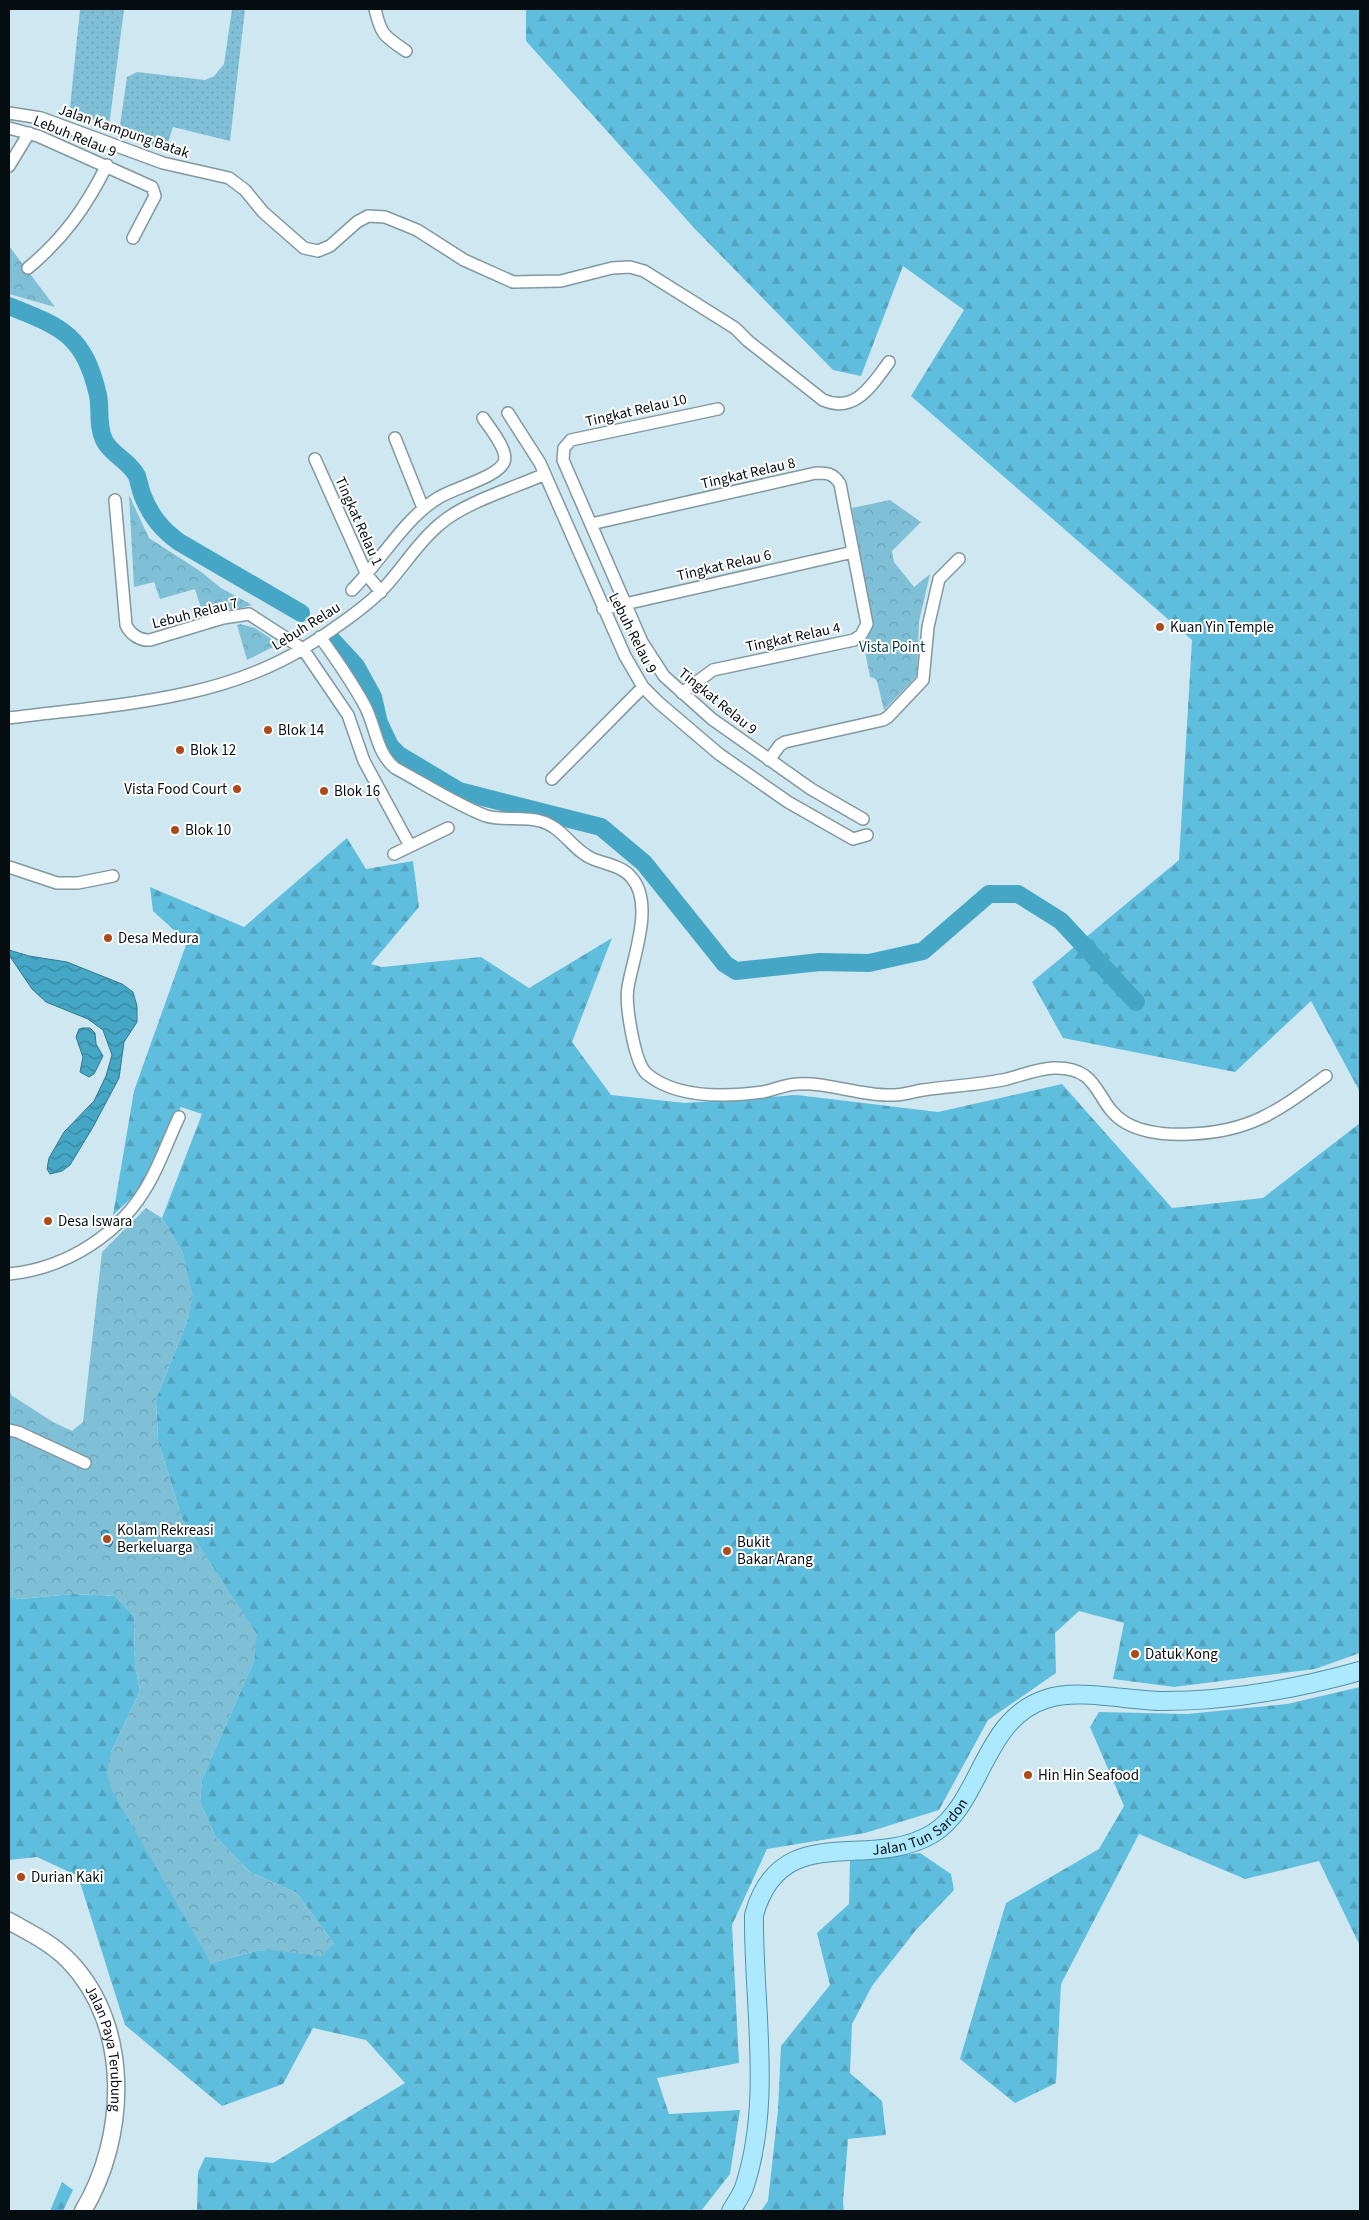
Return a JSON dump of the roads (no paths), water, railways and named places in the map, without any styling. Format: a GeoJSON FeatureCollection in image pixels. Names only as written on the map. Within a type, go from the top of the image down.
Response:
{"type":"FeatureCollection","features":[{"type":"Feature","properties":{"kind":"main road","name":"Jalan Tun Sardon"},"geometry":{"type":"LineString","coordinates":[[731,2211],[744,2190],[752,2154],[757,2115],[759,2050],[754,1915],[758,1900],[767,1884],[779,1870],[792,1862],[814,1854],[886,1848],[909,1844],[932,1834],[957,1809],[1006,1727],[1022,1711],[1048,1698],[1090,1696],[1163,1701],[1222,1698],[1265,1693],[1360,1671]]}},
{"type":"Feature","properties":{"kind":"main road","name":"Jalan Paya Terubung"},"geometry":{"type":"LineString","coordinates":[[9,1921],[45,1941],[68,1960],[82,1976],[96,1997],[107,2022],[113,2046],[115,2090],[108,2154],[100,2178],[83,2211]]}},
{"type":"Feature","properties":{"kind":"street"},"geometry":{"type":"LineString","coordinates":[[375,9],[379,28],[385,37],[406,51]]}},
{"type":"Feature","properties":{"kind":"street","name":"Jalan Kampung Batak"},"geometry":{"type":"LineString","coordinates":[[9,112],[41,118],[163,163],[228,178],[245,190],[263,212],[304,248],[318,251],[330,246],[357,222],[368,216],[385,217],[417,230],[464,260],[513,282],[561,281],[612,268],[630,267],[644,272],[735,328],[748,341],[823,400],[834,405],[845,404],[870,388],[888,362]]}},
{"type":"Feature","properties":{"kind":"street","name":"Lebuh Relau 9"},"geometry":{"type":"LineString","coordinates":[[9,128],[29,133],[148,184],[154,190],[154,199],[133,238]]}},
{"type":"Feature","properties":{"kind":"street"},"geometry":{"type":"LineString","coordinates":[[9,166],[29,133]]}},
{"type":"Feature","properties":{"kind":"street"},"geometry":{"type":"LineString","coordinates":[[28,268],[62,236],[80,214],[107,165]]}},
{"type":"Feature","properties":{"kind":"street","name":"Tingkat Relau 10"},"geometry":{"type":"LineString","coordinates":[[564,448],[571,440],[718,409]]}},
{"type":"Feature","properties":{"kind":"street","name":"Lebuh Relau 9"},"geometry":{"type":"LineString","coordinates":[[508,413],[545,474],[603,609],[629,664],[643,686],[658,702],[719,754],[788,802],[853,840],[867,835]]}},
{"type":"Feature","properties":{"kind":"street"},"geometry":{"type":"LineString","coordinates":[[352,590],[367,575],[423,508],[439,497],[498,471],[504,463],[504,452],[483,418]]}},
{"type":"Feature","properties":{"kind":"street"},"geometry":{"type":"LineString","coordinates":[[395,438],[423,508]]}},
{"type":"Feature","properties":{"kind":"street","name":"Tingkat Relau 9"},"geometry":{"type":"LineString","coordinates":[[564,448],[563,460],[625,604],[642,642],[664,676],[712,720],[811,789],[863,819]]}},
{"type":"Feature","properties":{"kind":"street","name":"Tingkat Relau 1"},"geometry":{"type":"LineString","coordinates":[[315,459],[367,575],[381,592]]}},
{"type":"Feature","properties":{"kind":"street","name":"Tingkat Relau 8"},"geometry":{"type":"LineString","coordinates":[[591,524],[807,475],[828,473],[835,477],[840,484],[853,552]]}},
{"type":"Feature","properties":{"kind":"street","name":"Lebuh Relau"},"geometry":{"type":"LineString","coordinates":[[9,718],[183,694],[216,686],[249,674],[320,637],[381,592],[423,540],[441,523],[461,510],[545,474]]}},
{"type":"Feature","properties":{"kind":"street","name":"Lebuh Relau 7"},"geometry":{"type":"LineString","coordinates":[[115,500],[126,625],[130,632],[150,640],[223,618],[249,614],[302,648]]}},
{"type":"Feature","properties":{"kind":"street","name":"Tingkat Relau 6"},"geometry":{"type":"LineString","coordinates":[[603,609],[853,552]]}},
{"type":"Feature","properties":{"kind":"street","name":"Tingkat Relau 4"},"geometry":{"type":"LineString","coordinates":[[682,693],[713,670],[854,640],[862,635],[867,624],[853,552]]}},
{"type":"Feature","properties":{"kind":"street"},"geometry":{"type":"LineString","coordinates":[[769,760],[780,745],[785,742],[883,720],[923,680],[928,627],[939,579],[959,559]]}},
{"type":"Feature","properties":{"kind":"street"},"geometry":{"type":"LineString","coordinates":[[320,637],[356,688],[367,709],[381,751],[386,761],[395,768],[488,816],[539,820],[552,825],[591,859],[606,863],[633,878],[642,903],[638,942],[627,995],[635,1054],[639,1064],[646,1073],[665,1085],[680,1091],[724,1094],[762,1092],[798,1084],[887,1096],[988,1083],[1035,1070],[1065,1068],[1077,1070],[1085,1074],[1116,1115],[1125,1123],[1160,1133],[1192,1134],[1226,1130],[1256,1122],[1276,1112],[1326,1076]]}},
{"type":"Feature","properties":{"kind":"street"},"geometry":{"type":"LineString","coordinates":[[302,648],[348,715],[364,761],[410,846]]}},
{"type":"Feature","properties":{"kind":"street"},"geometry":{"type":"LineString","coordinates":[[552,779],[643,686]]}},
{"type":"Feature","properties":{"kind":"street"},"geometry":{"type":"LineString","coordinates":[[394,854],[448,828]]}},
{"type":"Feature","properties":{"kind":"street"},"geometry":{"type":"LineString","coordinates":[[9,867],[56,883],[78,883],[113,876]]}},
{"type":"Feature","properties":{"kind":"street"},"geometry":{"type":"LineString","coordinates":[[9,1274],[26,1272],[61,1262],[81,1252],[115,1226],[130,1210],[150,1181],[179,1118]]}},
{"type":"Feature","properties":{"kind":"street"},"geometry":{"type":"LineString","coordinates":[[9,1430],[18,1432],[85,1463]]}},
{"type":"Feature","properties":{"kind":"water"},"geometry":{"type":"Polygon","coordinates":[[[9,950],[29,956],[67,962],[122,984],[133,992],[137,1006],[137,1022],[124,1042],[119,1078],[70,1165],[62,1171],[50,1174],[47,1169],[49,1158],[64,1132],[94,1101],[106,1076],[112,1055],[103,1030],[88,1019],[46,1002],[32,989],[9,955],[9,950]]]}},
{"type":"Feature","properties":{"kind":"water"},"geometry":{"type":"Polygon","coordinates":[[[90,1028],[95,1033],[96,1044],[103,1056],[94,1074],[89,1077],[80,1072],[83,1057],[76,1037],[79,1029],[90,1028]]]}},
{"type":"Feature","properties":{"kind":"water","name":"Kolam Rekreasi Berkeluarga"},"geometry":{"type":"Polygon","coordinates":[[[104,1530],[108,1531],[113,1542],[110,1547],[105,1545],[101,1532],[104,1530]]]}},
{"type":"Feature","properties":{"kind":"waterway"},"geometry":{"type":"LineString","coordinates":[[9,306],[57,328],[78,346],[86,359],[98,395],[101,429],[104,440],[111,450],[134,471],[145,502],[161,527],[179,542],[301,613]]}},
{"type":"Feature","properties":{"kind":"waterway"},"geometry":{"type":"LineString","coordinates":[[333,641],[356,666],[373,697],[379,723],[390,746],[399,755],[459,791],[601,827],[644,863],[725,964],[736,971],[820,962],[869,963],[923,951],[989,894],[1018,894],[1061,921],[1136,1002]]}},
{"type":"Feature","properties":{"kind":"place","name":"Kuan Yin Temple"},"geometry":{"type":"Point","coordinates":[1160,627]}},
{"type":"Feature","properties":{"kind":"place","name":"Blok 14"},"geometry":{"type":"Point","coordinates":[268,730]}},
{"type":"Feature","properties":{"kind":"place","name":"Blok 12"},"geometry":{"type":"Point","coordinates":[180,750]}},
{"type":"Feature","properties":{"kind":"place","name":"Vista Food Court"},"geometry":{"type":"Point","coordinates":[237,789]}},
{"type":"Feature","properties":{"kind":"place","name":"Blok 16"},"geometry":{"type":"Point","coordinates":[324,791]}},
{"type":"Feature","properties":{"kind":"place","name":"Blok 10"},"geometry":{"type":"Point","coordinates":[175,830]}},
{"type":"Feature","properties":{"kind":"place","name":"Desa Medura"},"geometry":{"type":"Point","coordinates":[108,938]}},
{"type":"Feature","properties":{"kind":"place","name":"Desa Iswara"},"geometry":{"type":"Point","coordinates":[48,1221]}},
{"type":"Feature","properties":{"kind":"place","name":"Kolam Rekreasi Berkeluarga"},"geometry":{"type":"Point","coordinates":[107,1539]}},
{"type":"Feature","properties":{"kind":"place","name":"Bukit Bakar Arang"},"geometry":{"type":"Point","coordinates":[727,1551]}},
{"type":"Feature","properties":{"kind":"place","name":"Datuk Kong"},"geometry":{"type":"Point","coordinates":[1135,1654]}},
{"type":"Feature","properties":{"kind":"place","name":"Hin Hin Seafood"},"geometry":{"type":"Point","coordinates":[1028,1775]}},
{"type":"Feature","properties":{"kind":"place","name":"Durian Kaki"},"geometry":{"type":"Point","coordinates":[21,1877]}},
{"type":"Feature","properties":{"kind":"park label","name":"Vista Point"},"geometry":{"type":"Point","coordinates":[892,647]}}]}
